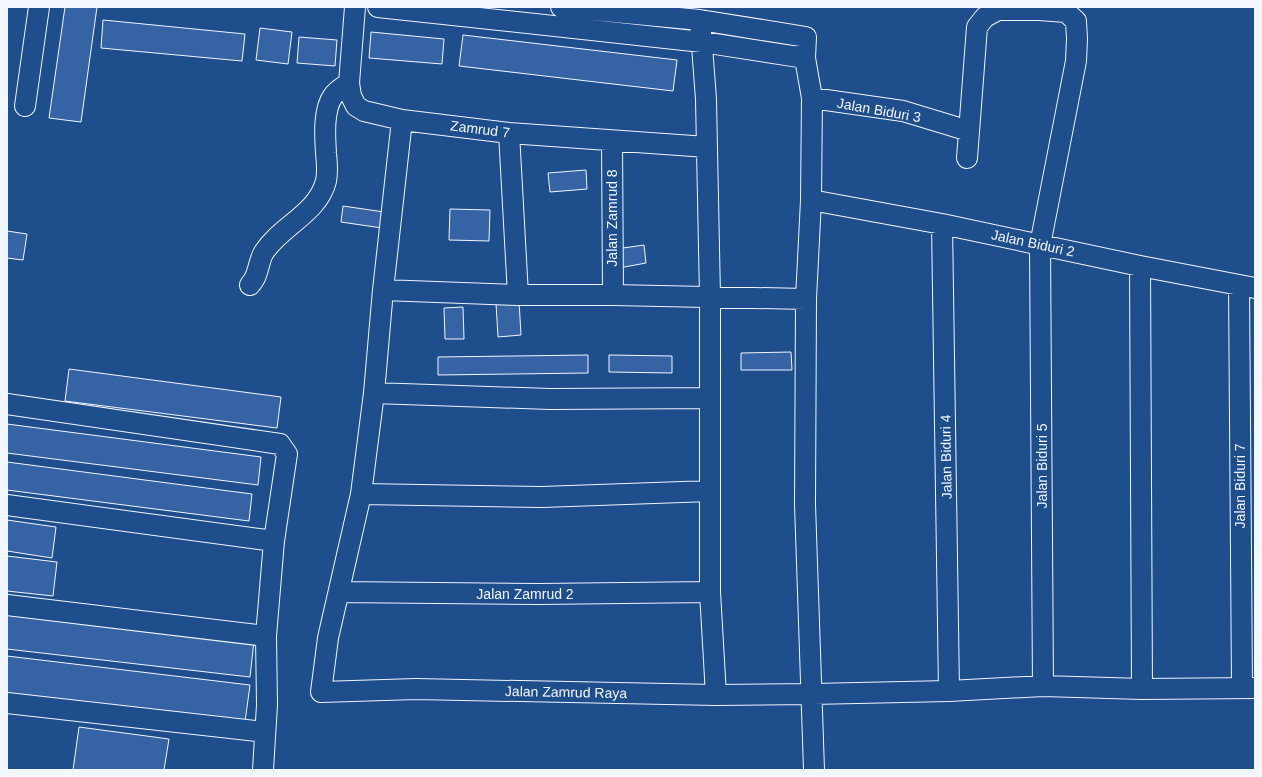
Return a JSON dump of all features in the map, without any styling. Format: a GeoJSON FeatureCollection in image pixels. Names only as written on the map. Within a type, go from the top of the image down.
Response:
{"type":"FeatureCollection","features":[{"type":"Feature","properties":{"kind":"street"},"geometry":{"type":"LineString","coordinates":[[25,106],[38,7]]}},
{"type":"Feature","properties":{"kind":"street","name":"Zamrud 7"},"geometry":{"type":"LineString","coordinates":[[355,7],[349,83],[351,96],[356,106],[364,111],[402,120],[509,133],[707,147]]}},
{"type":"Feature","properties":{"kind":"street"},"geometry":{"type":"LineString","coordinates":[[378,7],[702,42],[805,58]]}},
{"type":"Feature","properties":{"kind":"street"},"geometry":{"type":"LineString","coordinates":[[561,7],[700,20],[806,37],[805,58],[812,98],[806,299],[804,504],[814,770]]}},
{"type":"Feature","properties":{"kind":"street","name":"Jalan Biduri 5"},"geometry":{"type":"LineString","coordinates":[[966,158],[977,27],[985,17],[998,10],[1040,10],[1066,12],[1076,21],[1078,38],[1076,61],[1040,245],[1043,686]]}},
{"type":"Feature","properties":{"kind":"street"},"geometry":{"type":"LineString","coordinates":[[700,20],[706,99],[710,297],[710,592],[716,695]]}},
{"type":"Feature","properties":{"kind":"street"},"geometry":{"type":"LineString","coordinates":[[250,285],[256,276],[264,253],[278,236],[301,217],[318,198],[328,173],[325,123],[328,109],[332,98],[338,90],[349,83]]}},
{"type":"Feature","properties":{"kind":"street","name":"Jalan Biduri 3"},"geometry":{"type":"LineString","coordinates":[[812,98],[903,111],[969,131]]}},
{"type":"Feature","properties":{"kind":"street"},"geometry":{"type":"LineString","coordinates":[[339,592],[361,494],[374,394],[383,290],[402,120]]}},
{"type":"Feature","properties":{"kind":"street"},"geometry":{"type":"LineString","coordinates":[[509,133],[518,295]]}},
{"type":"Feature","properties":{"kind":"street","name":"Jalan Zamrud 8"},"geometry":{"type":"LineString","coordinates":[[612,141],[613,295]]}},
{"type":"Feature","properties":{"kind":"street","name":"Jalan Biduri 2"},"geometry":{"type":"LineString","coordinates":[[810,200],[942,224],[1140,266],[1247,286]]}},
{"type":"Feature","properties":{"kind":"street","name":"Jalan Biduri 4"},"geometry":{"type":"LineString","coordinates":[[942,224],[949,690]]}},
{"type":"Feature","properties":{"kind":"street"},"geometry":{"type":"LineString","coordinates":[[1140,266],[1142,689]]}},
{"type":"Feature","properties":{"kind":"street","name":"Jalan Biduri 7"},"geometry":{"type":"LineString","coordinates":[[1247,286],[1248,688]]}},
{"type":"Feature","properties":{"kind":"street"},"geometry":{"type":"LineString","coordinates":[[383,290],[518,295],[613,295],[806,299]]}},
{"type":"Feature","properties":{"kind":"street"},"geometry":{"type":"LineString","coordinates":[[374,394],[550,399],[710,398]]}},
{"type":"Feature","properties":{"kind":"street"},"geometry":{"type":"LineString","coordinates":[[7,404],[280,444],[287,454],[274,541],[266,636],[267,705],[263,770]]}},
{"type":"Feature","properties":{"kind":"street"},"geometry":{"type":"LineString","coordinates":[[361,494],[542,497],[710,491]]}},
{"type":"Feature","properties":{"kind":"street"},"geometry":{"type":"LineString","coordinates":[[7,506],[274,541]]}},
{"type":"Feature","properties":{"kind":"street","name":"Jalan Zamrud Raya"},"geometry":{"type":"LineString","coordinates":[[339,592],[328,638],[321,692],[416,689],[716,695],[812,694],[1043,686],[1142,689],[1248,688]]}},
{"type":"Feature","properties":{"kind":"street","name":"Jalan Zamrud 2"},"geometry":{"type":"LineString","coordinates":[[339,592],[538,594],[710,592]]}},
{"type":"Feature","properties":{"kind":"street"},"geometry":{"type":"LineString","coordinates":[[7,605],[266,636]]}},
{"type":"Feature","properties":{"kind":"street"},"geometry":{"type":"LineString","coordinates":[[7,703],[265,732]]}},
{"type":"Feature","properties":{"kind":"building"},"geometry":{"type":"Polygon","coordinates":[[[65,7],[97,7],[81,122],[49,118],[65,7]]]}},
{"type":"Feature","properties":{"kind":"building"},"geometry":{"type":"Polygon","coordinates":[[[103,20],[245,34],[242,61],[101,48],[103,20]]]}},
{"type":"Feature","properties":{"kind":"building"},"geometry":{"type":"Polygon","coordinates":[[[260,28],[292,32],[288,64],[256,60],[260,28]]]}},
{"type":"Feature","properties":{"kind":"building"},"geometry":{"type":"Polygon","coordinates":[[[371,32],[444,39],[442,64],[369,58],[371,32]]]}},
{"type":"Feature","properties":{"kind":"building"},"geometry":{"type":"Polygon","coordinates":[[[463,35],[677,60],[673,91],[459,66],[463,35]]]}},
{"type":"Feature","properties":{"kind":"building"},"geometry":{"type":"Polygon","coordinates":[[[299,37],[337,40],[335,66],[297,63],[299,37]]]}},
{"type":"Feature","properties":{"kind":"building"},"geometry":{"type":"Polygon","coordinates":[[[586,170],[587,189],[550,192],[548,173],[586,170]]]}},
{"type":"Feature","properties":{"kind":"building"},"geometry":{"type":"Polygon","coordinates":[[[343,206],[384,212],[382,228],[341,222],[343,206]]]}},
{"type":"Feature","properties":{"kind":"building"},"geometry":{"type":"Polygon","coordinates":[[[450,209],[490,210],[489,241],[449,240],[450,209]]]}},
{"type":"Feature","properties":{"kind":"building"},"geometry":{"type":"Polygon","coordinates":[[[7,231],[27,234],[23,260],[7,258],[7,231]]]}},
{"type":"Feature","properties":{"kind":"building"},"geometry":{"type":"Polygon","coordinates":[[[644,245],[646,263],[619,268],[616,249],[644,245]]]}},
{"type":"Feature","properties":{"kind":"building"},"geometry":{"type":"Polygon","coordinates":[[[519,301],[521,335],[498,337],[496,303],[519,301]]]}},
{"type":"Feature","properties":{"kind":"building"},"geometry":{"type":"Polygon","coordinates":[[[463,307],[464,339],[445,339],[444,308],[463,307]]]}},
{"type":"Feature","properties":{"kind":"building"},"geometry":{"type":"Polygon","coordinates":[[[791,352],[792,370],[741,370],[741,353],[791,352]]]}},
{"type":"Feature","properties":{"kind":"building"},"geometry":{"type":"Polygon","coordinates":[[[588,355],[588,373],[438,375],[438,357],[588,355]]]}},
{"type":"Feature","properties":{"kind":"building"},"geometry":{"type":"Polygon","coordinates":[[[609,355],[672,356],[672,373],[609,372],[609,355]]]}},
{"type":"Feature","properties":{"kind":"building"},"geometry":{"type":"Polygon","coordinates":[[[69,369],[281,397],[277,428],[65,401],[69,369]]]}},
{"type":"Feature","properties":{"kind":"building"},"geometry":{"type":"Polygon","coordinates":[[[7,424],[261,457],[258,485],[7,453],[7,424]]]}},
{"type":"Feature","properties":{"kind":"building"},"geometry":{"type":"Polygon","coordinates":[[[7,462],[252,494],[249,521],[7,490],[7,462]]]}},
{"type":"Feature","properties":{"kind":"building"},"geometry":{"type":"Polygon","coordinates":[[[7,520],[56,527],[52,558],[7,551],[7,520]]]}},
{"type":"Feature","properties":{"kind":"building"},"geometry":{"type":"Polygon","coordinates":[[[7,556],[57,562],[53,596],[7,591],[7,556]]]}},
{"type":"Feature","properties":{"kind":"building"},"geometry":{"type":"Polygon","coordinates":[[[7,612],[254,641],[250,677],[7,649],[7,612]]]}},
{"type":"Feature","properties":{"kind":"building"},"geometry":{"type":"Polygon","coordinates":[[[7,656],[250,685],[245,722],[7,693],[7,656]]]}},
{"type":"Feature","properties":{"kind":"building"},"geometry":{"type":"Polygon","coordinates":[[[79,727],[169,739],[164,770],[73,770],[79,727]]]}}]}
